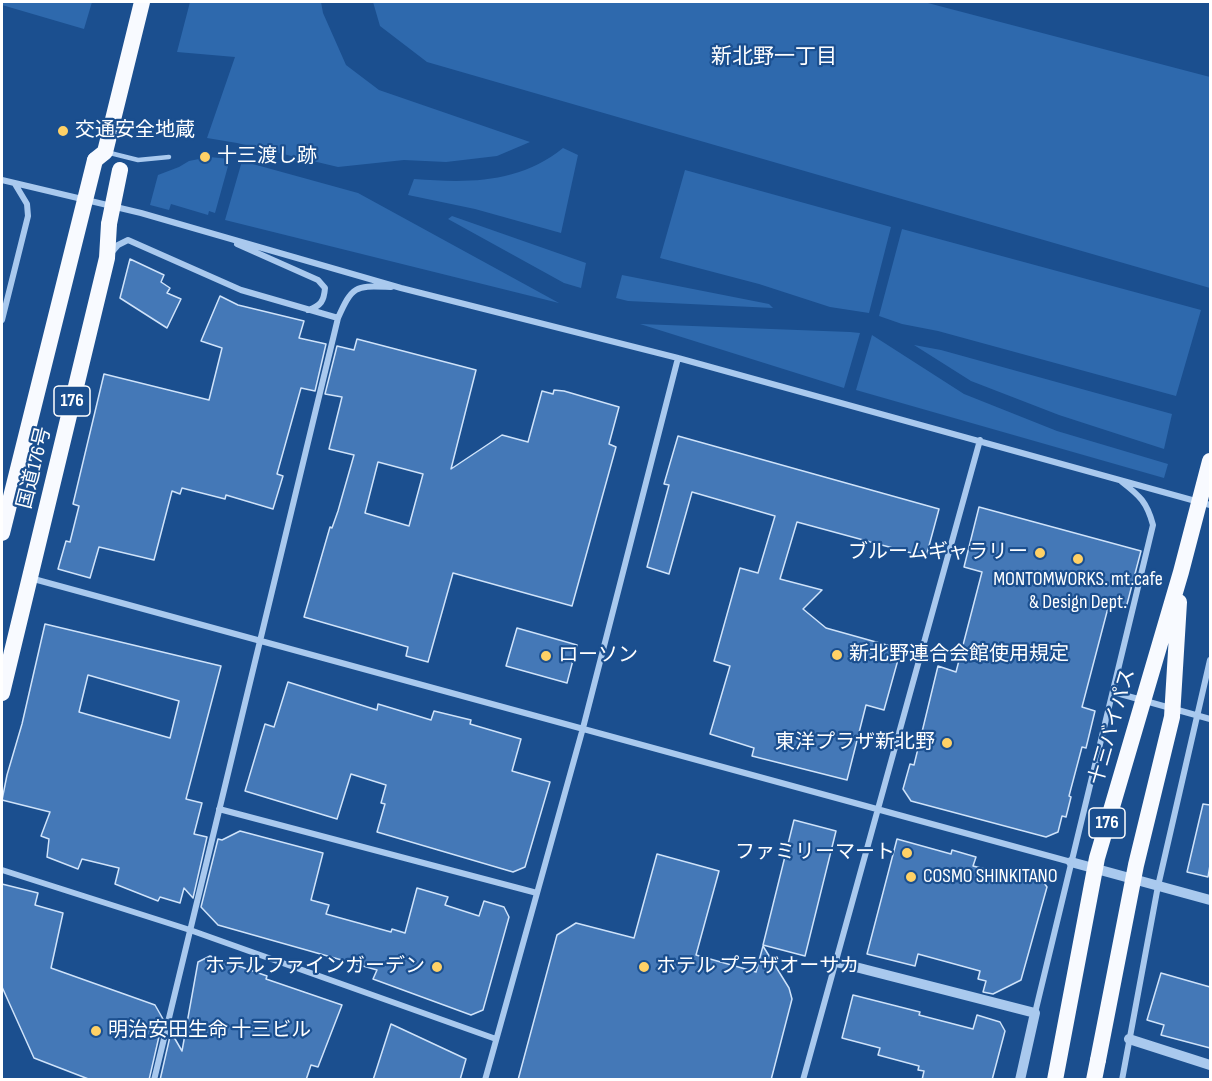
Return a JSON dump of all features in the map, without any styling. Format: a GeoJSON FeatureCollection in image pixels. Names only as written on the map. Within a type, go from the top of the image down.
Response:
{"type":"FeatureCollection","features":[{"type":"Feature","properties":{"kind":"highway","name":"国道176号"},"geometry":{"type":"LineString","coordinates":[[2,526],[142,2]]}},
{"type":"Feature","properties":{"kind":"highway","name":"国道176号"},"geometry":{"type":"LineString","coordinates":[[2,693],[107,258],[109,224],[120,170],[100,156]]}},
{"type":"Feature","properties":{"kind":"highway","name":"十三バイパス"},"geometry":{"type":"LineString","coordinates":[[1054,1080],[1097,858],[1181,572],[1210,461]]}},
{"type":"Feature","properties":{"kind":"highway","name":"176"},"geometry":{"type":"LineString","coordinates":[[1094,1080],[1136,865],[1172,717],[1181,572]]}},
{"type":"Feature","properties":{"kind":"street"},"geometry":{"type":"LineString","coordinates":[[2,180],[141,213],[401,288],[678,358],[980,440],[1208,504],[1210,510]]}},
{"type":"Feature","properties":{"kind":"street"},"geometry":{"type":"LineString","coordinates":[[2,320],[28,216],[27,204],[15,183]]}},
{"type":"Feature","properties":{"kind":"street"},"geometry":{"type":"LineString","coordinates":[[216,235],[318,280],[325,288],[324,299],[318,307],[308,310]]}},
{"type":"Feature","properties":{"kind":"street"},"geometry":{"type":"LineString","coordinates":[[107,258],[118,245],[128,240],[241,290],[338,318]]}},
{"type":"Feature","properties":{"kind":"street"},"geometry":{"type":"LineString","coordinates":[[153,1080],[338,318],[346,299],[353,290],[364,286],[401,288]]}},
{"type":"Feature","properties":{"kind":"street"},"geometry":{"type":"LineString","coordinates":[[485,1080],[583,728],[678,358]]}},
{"type":"Feature","properties":{"kind":"street"},"geometry":{"type":"LineString","coordinates":[[803,1080],[980,440]]}},
{"type":"Feature","properties":{"kind":"street"},"geometry":{"type":"LineString","coordinates":[[1020,1080],[1153,525],[1149,507],[1138,494],[1119,480]]}},
{"type":"Feature","properties":{"kind":"street"},"geometry":{"type":"LineString","coordinates":[[30,578],[1210,900]]}},
{"type":"Feature","properties":{"kind":"street"},"geometry":{"type":"LineString","coordinates":[[1122,1080],[1158,886],[1210,660]]}},
{"type":"Feature","properties":{"kind":"street"},"geometry":{"type":"LineString","coordinates":[[1113,692],[1210,719]]}},
{"type":"Feature","properties":{"kind":"street"},"geometry":{"type":"LineString","coordinates":[[219,809],[537,893]]}},
{"type":"Feature","properties":{"kind":"street"},"geometry":{"type":"LineString","coordinates":[[2,870],[190,930],[496,1039]]}},
{"type":"Feature","properties":{"kind":"street"},"geometry":{"type":"LineString","coordinates":[[836,962],[1035,1013]]}},
{"type":"Feature","properties":{"kind":"street"},"geometry":{"type":"LineString","coordinates":[[1129,1039],[1210,1065]]}},
{"type":"Feature","properties":{"kind":"lane"},"geometry":{"type":"LineString","coordinates":[[100,156],[138,160],[169,157]]}},
{"type":"Feature","properties":{"kind":"shaded area"},"geometry":{"type":"Polygon","coordinates":[[[2,2],[92,2],[84,29],[2,5],[2,2]]]}},
{"type":"Feature","properties":{"kind":"shaded area"},"geometry":{"type":"Polygon","coordinates":[[[190,2],[321,2],[323,13],[346,65],[379,90],[530,142],[497,156],[446,162],[404,160],[338,167],[207,138],[235,57],[177,52],[190,2]]]}},
{"type":"Feature","properties":{"kind":"shaded area"},"geometry":{"type":"Polygon","coordinates":[[[373,2],[924,2],[1210,77],[1210,288],[427,62],[380,26],[373,2]]]}},
{"type":"Feature","properties":{"kind":"shaded area"},"geometry":{"type":"Polygon","coordinates":[[[563,148],[578,155],[561,233],[475,209],[408,195],[414,179],[453,181],[510,175],[529,169],[563,148]]]}},
{"type":"Feature","properties":{"kind":"shaded area"},"geometry":{"type":"Polygon","coordinates":[[[209,157],[230,159],[215,213],[209,211],[208,215],[171,204],[169,210],[150,205],[158,175],[189,161],[209,157]]]}},
{"type":"Feature","properties":{"kind":"shaded area"},"geometry":{"type":"Polygon","coordinates":[[[242,161],[358,193],[559,303],[225,220],[242,161]]]}},
{"type":"Feature","properties":{"kind":"shaded area"},"geometry":{"type":"Polygon","coordinates":[[[685,170],[891,227],[869,313],[830,307],[759,284],[660,258],[685,170]]]}},
{"type":"Feature","properties":{"kind":"shaded area"},"geometry":{"type":"Polygon","coordinates":[[[452,216],[586,263],[581,288],[564,283],[448,219],[452,216]]]}},
{"type":"Feature","properties":{"kind":"shaded area"},"geometry":{"type":"Polygon","coordinates":[[[902,229],[1201,310],[1176,396],[879,316],[902,229]]]}},
{"type":"Feature","properties":{"kind":"shaded area"},"geometry":{"type":"Polygon","coordinates":[[[622,275],[769,304],[773,308],[628,301],[616,298],[622,275]]]}},
{"type":"Feature","properties":{"kind":"shaded area"},"geometry":{"type":"Polygon","coordinates":[[[640,324],[850,332],[860,333],[844,388],[640,324]]]}},
{"type":"Feature","properties":{"kind":"shaded area"},"geometry":{"type":"Polygon","coordinates":[[[872,335],[964,394],[1057,431],[1168,464],[1164,478],[856,390],[872,335]]]}},
{"type":"Feature","properties":{"kind":"shaded area"},"geometry":{"type":"Polygon","coordinates":[[[914,345],[941,350],[1172,414],[1164,449],[1059,415],[971,381],[914,345]]]}},
{"type":"Feature","properties":{"kind":"building"},"geometry":{"type":"Polygon","coordinates":[[[130,259],[164,275],[161,282],[170,288],[167,293],[181,299],[167,328],[120,298],[130,259]]]}},
{"type":"Feature","properties":{"kind":"building"},"geometry":{"type":"Polygon","coordinates":[[[220,296],[238,305],[304,321],[299,338],[326,344],[315,391],[301,388],[277,474],[283,476],[273,509],[226,495],[225,499],[182,488],[180,494],[172,491],[154,560],[99,547],[90,578],[58,569],[66,541],[70,542],[79,506],[73,504],[104,374],[209,400],[222,348],[201,341],[220,296]]]}},
{"type":"Feature","properties":{"kind":"building"},"geometry":{"type":"Polygon","coordinates":[[[357,339],[476,370],[451,469],[502,435],[528,442],[542,391],[553,394],[554,390],[564,391],[619,407],[609,444],[616,447],[572,606],[453,573],[428,662],[406,656],[408,647],[304,617],[354,455],[329,449],[342,397],[325,394],[337,346],[354,350],[357,339]],[[378,462],[365,513],[409,526],[423,474],[378,462]]]}},
{"type":"Feature","properties":{"kind":"building"},"geometry":{"type":"Polygon","coordinates":[[[678,436],[939,509],[926,557],[797,522],[780,579],[822,590],[803,609],[826,628],[901,649],[884,710],[866,705],[847,780],[752,756],[754,748],[710,734],[730,666],[714,661],[740,568],[758,573],[775,516],[692,492],[669,574],[647,567],[669,485],[664,484],[678,436]]]}},
{"type":"Feature","properties":{"kind":"building"},"geometry":{"type":"Polygon","coordinates":[[[979,507],[1141,551],[1126,608],[1109,604],[1082,707],[1095,711],[1086,748],[1082,747],[1066,817],[1062,816],[1058,832],[1046,837],[911,801],[903,789],[910,764],[914,765],[938,666],[956,672],[982,572],[964,567],[979,507]]]}},
{"type":"Feature","properties":{"kind":"building"},"geometry":{"type":"Polygon","coordinates":[[[45,624],[221,666],[186,799],[202,803],[194,834],[207,837],[193,898],[184,888],[180,903],[160,897],[158,901],[115,884],[119,868],[82,859],[78,869],[47,857],[49,839],[41,836],[50,812],[2,800],[45,624]],[[88,675],[79,712],[170,738],[179,701],[88,675]]]}},
{"type":"Feature","properties":{"kind":"building"},"geometry":{"type":"Polygon","coordinates":[[[517,628],[577,645],[567,683],[506,666],[517,628]]]}},
{"type":"Feature","properties":{"kind":"building"},"geometry":{"type":"Polygon","coordinates":[[[288,682],[377,710],[378,704],[431,720],[434,711],[471,720],[470,724],[521,739],[512,771],[550,782],[525,867],[513,872],[377,832],[385,804],[381,803],[386,785],[351,774],[337,819],[245,791],[265,724],[274,727],[288,682]]]}},
{"type":"Feature","properties":{"kind":"building"},"geometry":{"type":"Polygon","coordinates":[[[1203,804],[1210,805],[1208,877],[1187,872],[1203,804]]]}},
{"type":"Feature","properties":{"kind":"building"},"geometry":{"type":"Polygon","coordinates":[[[794,820],[836,831],[805,956],[763,945],[794,820]]]}},
{"type":"Feature","properties":{"kind":"building"},"geometry":{"type":"Polygon","coordinates":[[[240,831],[323,853],[311,900],[329,905],[326,914],[391,932],[392,929],[405,933],[417,888],[448,897],[445,905],[479,916],[484,901],[504,907],[509,917],[483,1010],[471,1015],[373,979],[377,970],[218,925],[201,907],[218,839],[222,840],[240,831]]]}},
{"type":"Feature","properties":{"kind":"building"},"geometry":{"type":"Polygon","coordinates":[[[897,839],[951,854],[952,850],[976,857],[973,866],[1020,878],[1022,873],[1041,879],[1047,887],[1021,980],[993,994],[983,992],[986,981],[978,979],[980,971],[918,954],[915,966],[867,954],[897,839]]]}},
{"type":"Feature","properties":{"kind":"building","name":"ホテル プラザオーサカ"},"geometry":{"type":"Polygon","coordinates":[[[657,854],[719,871],[696,955],[756,972],[763,946],[789,988],[792,999],[771,1080],[518,1080],[557,935],[576,923],[634,938],[657,854]]]}},
{"type":"Feature","properties":{"kind":"building"},"geometry":{"type":"Polygon","coordinates":[[[2,884],[38,893],[35,905],[63,913],[51,968],[155,1005],[163,1019],[149,1080],[91,1080],[34,1058],[2,987],[2,884]]]}},
{"type":"Feature","properties":{"kind":"building"},"geometry":{"type":"Polygon","coordinates":[[[210,956],[267,976],[266,979],[342,1005],[318,1067],[311,1065],[306,1080],[160,1080],[171,1032],[182,1051],[198,962],[210,956]]]}},
{"type":"Feature","properties":{"kind":"building"},"geometry":{"type":"Polygon","coordinates":[[[1161,973],[1210,987],[1210,1048],[1161,1035],[1164,1025],[1147,1020],[1161,973]]]}},
{"type":"Feature","properties":{"kind":"building"},"geometry":{"type":"Polygon","coordinates":[[[853,995],[920,1012],[919,1015],[973,1029],[977,1015],[1000,1022],[1005,1031],[992,1080],[922,1080],[924,1071],[918,1070],[919,1066],[878,1055],[880,1048],[842,1038],[853,995]]]}},
{"type":"Feature","properties":{"kind":"building"},"geometry":{"type":"Polygon","coordinates":[[[391,1024],[466,1059],[460,1080],[373,1080],[391,1024]]]}},
{"type":"Feature","properties":{"kind":"place","name":"交通安全地蔵"},"geometry":{"type":"Point","coordinates":[63,131]}},
{"type":"Feature","properties":{"kind":"place","name":"十三渡し跡"},"geometry":{"type":"Point","coordinates":[205,157]}},
{"type":"Feature","properties":{"kind":"place","name":"ブルームギャラリー"},"geometry":{"type":"Point","coordinates":[1040,553]}},
{"type":"Feature","properties":{"kind":"place","name":"MONTOMWORKS. mt.cafe & Design Dept."},"geometry":{"type":"Point","coordinates":[1078,559]}},
{"type":"Feature","properties":{"kind":"place","name":"新北野連合会館使用規定"},"geometry":{"type":"Point","coordinates":[837,655]}},
{"type":"Feature","properties":{"kind":"place","name":"ローソン"},"geometry":{"type":"Point","coordinates":[546,656]}},
{"type":"Feature","properties":{"kind":"place","name":"東洋プラザ新北野"},"geometry":{"type":"Point","coordinates":[947,743]}},
{"type":"Feature","properties":{"kind":"place","name":"ファミリーマート"},"geometry":{"type":"Point","coordinates":[907,853]}},
{"type":"Feature","properties":{"kind":"place","name":"COSMO SHINKITANO"},"geometry":{"type":"Point","coordinates":[911,877]}},
{"type":"Feature","properties":{"kind":"place","name":"ホテルファインガーデン"},"geometry":{"type":"Point","coordinates":[437,967]}},
{"type":"Feature","properties":{"kind":"place","name":"ホテル プラザオーサカ"},"geometry":{"type":"Point","coordinates":[644,967]}},
{"type":"Feature","properties":{"kind":"place","name":"明治安田生命 十三ビル"},"geometry":{"type":"Point","coordinates":[96,1031]}},
{"type":"Feature","properties":{"kind":"district","name":"新北野一丁目"},"geometry":{"type":"Point","coordinates":[774,58]}}]}
